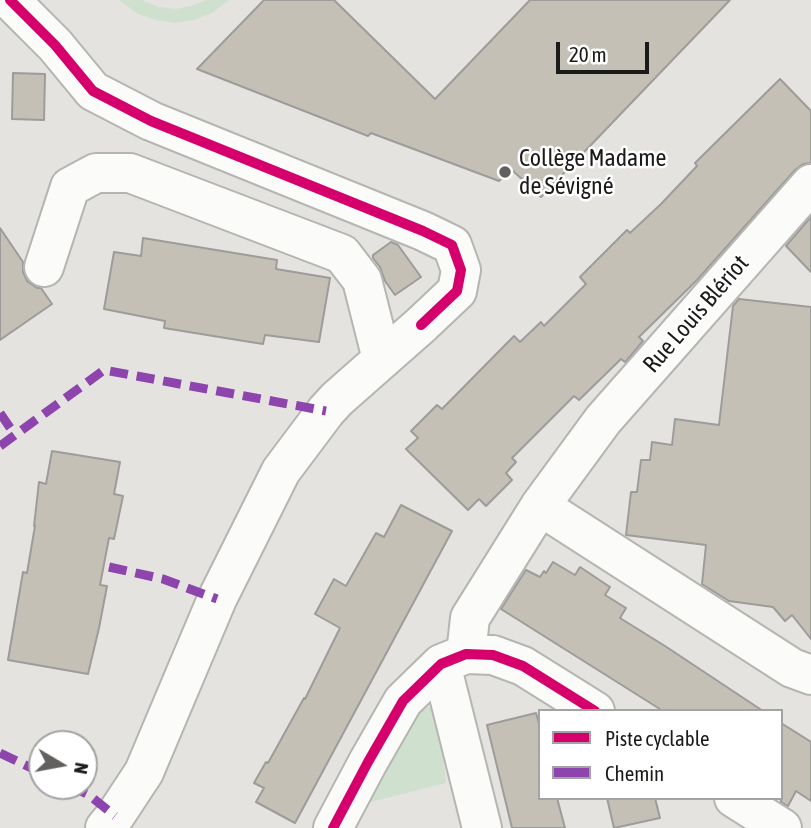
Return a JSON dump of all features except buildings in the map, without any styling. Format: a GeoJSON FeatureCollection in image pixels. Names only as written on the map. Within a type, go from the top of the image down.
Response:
{"type":"FeatureCollection","features":[{"type":"Feature","properties":{"kind":"street"},"geometry":{"type":"LineString","coordinates":[[10,0],[55,45],[93,91],[150,121],[423,230],[452,245],[461,270],[457,290],[326,411],[281,471],[217,599],[144,772],[105,828]]}},
{"type":"Feature","properties":{"kind":"street"},"geometry":{"type":"LineString","coordinates":[[44,267],[70,187],[96,173],[130,173],[342,254],[362,280],[382,359]]}},
{"type":"Feature","properties":{"kind":"street","name":"Rue Louis Blériot"},"geometry":{"type":"LineString","coordinates":[[454,659],[470,618],[540,506],[603,420],[811,184]]}},
{"type":"Feature","properties":{"kind":"street"},"geometry":{"type":"LineString","coordinates":[[583,533],[584,446]]}},
{"type":"Feature","properties":{"kind":"street"},"geometry":{"type":"LineString","coordinates":[[540,506],[792,668],[811,675]]}},
{"type":"Feature","properties":{"kind":"street"},"geometry":{"type":"LineString","coordinates":[[333,828],[403,701],[454,659],[493,655],[523,666],[592,709]]}},
{"type":"Feature","properties":{"kind":"street"},"geometry":{"type":"LineString","coordinates":[[454,659],[481,828]]}},
{"type":"Feature","properties":{"kind":"street"},"geometry":{"type":"LineString","coordinates":[[719,800],[726,828]]}},
{"type":"Feature","properties":{"kind":"street"},"geometry":{"type":"LineString","coordinates":[[737,800],[782,828]]}},
{"type":"Feature","properties":{"kind":"green space"},"geometry":{"type":"Polygon","coordinates":[[[119,0],[142,0],[159,7],[175,9],[206,0],[229,0],[212,13],[175,23],[138,14],[119,0]]]}},
{"type":"Feature","properties":{"kind":"green space"},"geometry":{"type":"Polygon","coordinates":[[[409,707],[438,707],[446,783],[363,804],[409,707]]]}},
{"type":"Feature","properties":{"kind":"marked path"},"geometry":{"type":"LineString","coordinates":[[0,446],[104,370],[326,411]]}},
{"type":"Feature","properties":{"kind":"marked path"},"geometry":{"type":"LineString","coordinates":[[0,413],[15,435]]}},
{"type":"Feature","properties":{"kind":"marked path"},"geometry":{"type":"LineString","coordinates":[[109,567],[163,579],[217,599]]}},
{"type":"Feature","properties":{"kind":"marked path"},"geometry":{"type":"LineString","coordinates":[[0,753],[28,766]]}},
{"type":"Feature","properties":{"kind":"marked path"},"geometry":{"type":"LineString","coordinates":[[95,800],[115,816]]}},
{"type":"Feature","properties":{"kind":"cycle path"},"geometry":{"type":"LineString","coordinates":[[10,0],[55,45],[93,91],[151,121],[452,245],[461,270],[457,291],[421,325]]}},
{"type":"Feature","properties":{"kind":"cycle path"},"geometry":{"type":"LineString","coordinates":[[333,828],[403,701],[441,664],[466,654],[493,655],[523,666],[592,709]]}},
{"type":"Feature","properties":{"kind":"place","name":"Collège Madame de Sévigné"},"geometry":{"type":"Point","coordinates":[505,172]}}]}
